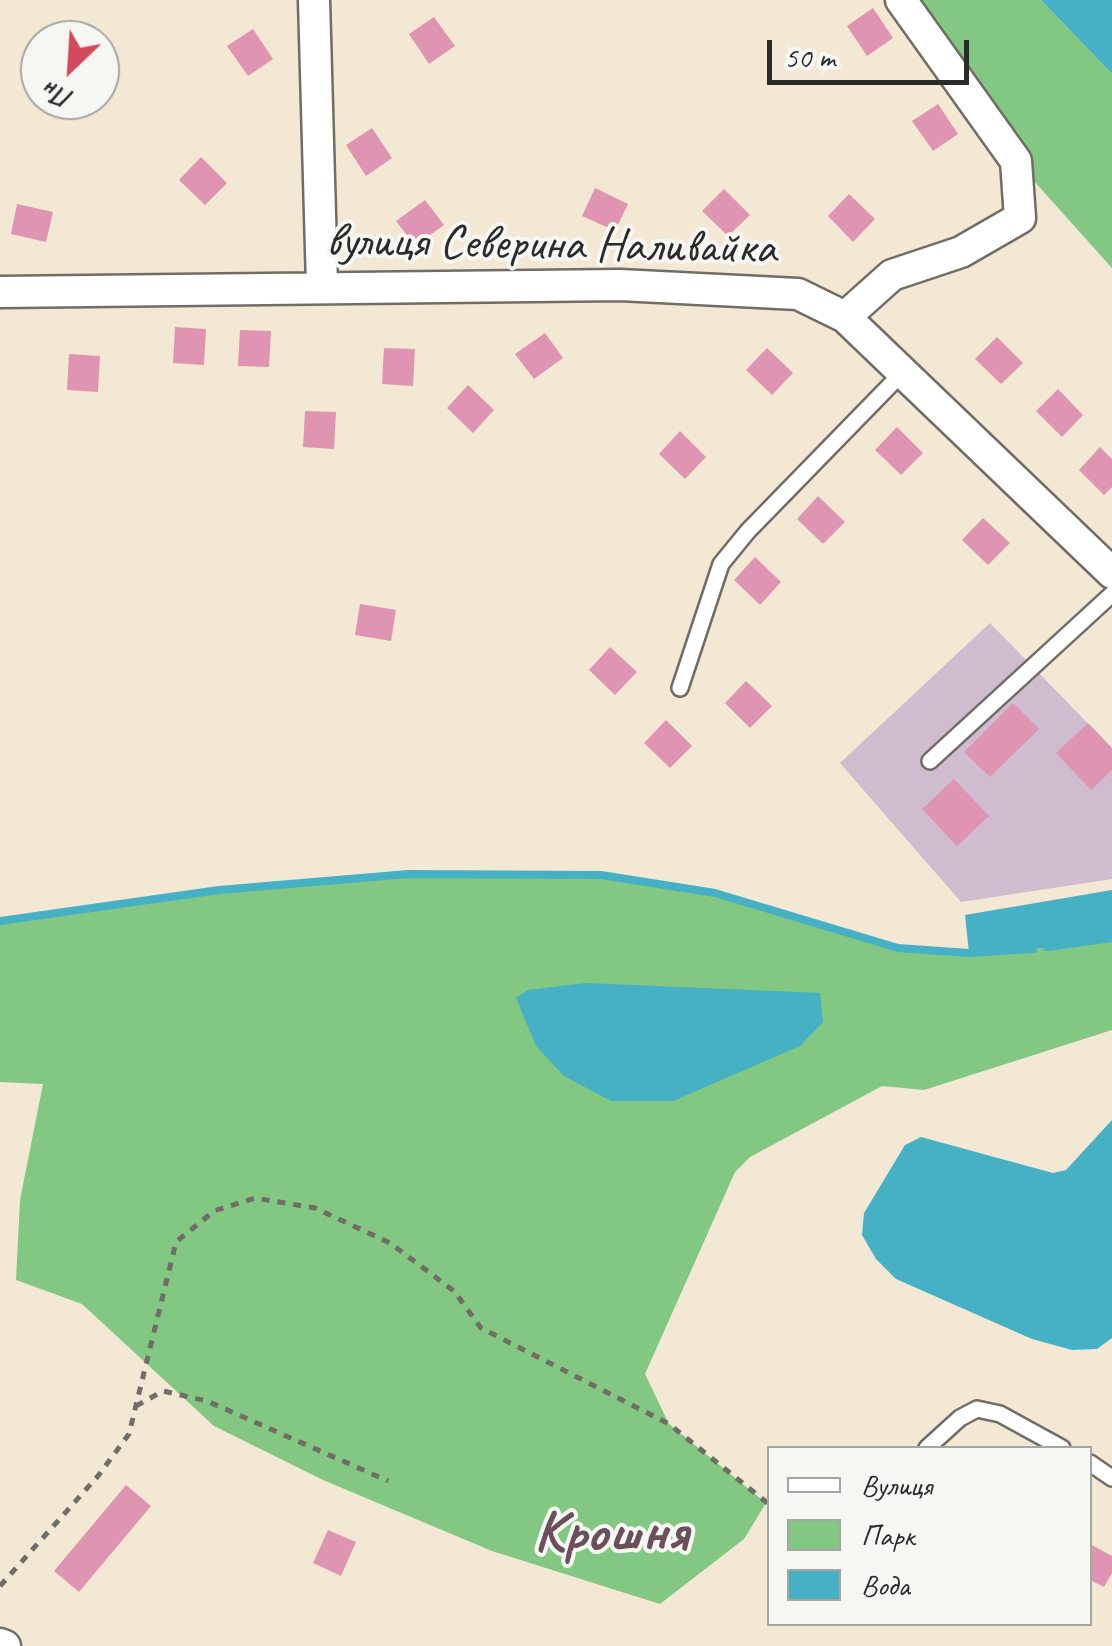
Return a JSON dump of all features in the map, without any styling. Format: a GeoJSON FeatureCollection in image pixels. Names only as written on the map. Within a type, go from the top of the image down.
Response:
{"type":"FeatureCollection","features":[{"type":"Feature","properties":{"kind":"street"},"geometry":{"type":"LineString","coordinates":[[314,0],[322,286]]}},
{"type":"Feature","properties":{"kind":"street"},"geometry":{"type":"LineString","coordinates":[[845,317],[892,275],[962,252],[1020,218],[1016,161],[901,0]]}},
{"type":"Feature","properties":{"kind":"street","name":"вулиця Северина Наливайка"},"geometry":{"type":"LineString","coordinates":[[0,292],[620,285],[798,294],[845,317],[1112,573]]}},
{"type":"Feature","properties":{"kind":"lane"},"geometry":{"type":"LineString","coordinates":[[680,688],[722,564],[902,372]]}},
{"type":"Feature","properties":{"kind":"lane"},"geometry":{"type":"LineString","coordinates":[[930,761],[1112,594]]}},
{"type":"Feature","properties":{"kind":"lane"},"geometry":{"type":"LineString","coordinates":[[929,1446],[960,1418],[978,1409],[1000,1414],[1058,1446]]}},
{"type":"Feature","properties":{"kind":"path"},"geometry":{"type":"LineString","coordinates":[[0,1586],[98,1476],[129,1434],[176,1242],[214,1211],[255,1198],[315,1208],[390,1243],[454,1291],[482,1328],[670,1424],[767,1503]]}},
{"type":"Feature","properties":{"kind":"path"},"geometry":{"type":"LineString","coordinates":[[136,1406],[163,1392],[207,1400],[388,1481]]}},
{"type":"Feature","properties":{"kind":"shaded area"},"geometry":{"type":"Polygon","coordinates":[[[990,623],[1112,748],[1112,879],[961,902],[840,763],[990,623]]]}},
{"type":"Feature","properties":{"kind":"green space"},"geometry":{"type":"Polygon","coordinates":[[[901,0],[1041,0],[1112,74],[1112,268],[1016,161],[901,0]]]}},
{"type":"Feature","properties":{"kind":"green space"},"geometry":{"type":"Polygon","coordinates":[[[408,874],[601,875],[715,893],[898,948],[969,953],[1028,950],[1112,938],[1112,1030],[924,1090],[882,1086],[750,1157],[735,1172],[645,1374],[669,1424],[766,1503],[744,1539],[660,1604],[492,1551],[323,1480],[214,1426],[82,1304],[16,1280],[20,1200],[43,1084],[0,1082],[0,921],[219,890],[408,874]]]}},
{"type":"Feature","properties":{"kind":"water"},"geometry":{"type":"Polygon","coordinates":[[[1041,0],[1112,0],[1112,74],[1041,0]]]}},
{"type":"Feature","properties":{"kind":"water"},"geometry":{"type":"Polygon","coordinates":[[[1112,890],[1112,938],[1028,950],[969,953],[965,915],[1112,890]]]}},
{"type":"Feature","properties":{"kind":"water"},"geometry":{"type":"Polygon","coordinates":[[[586,983],[820,993],[823,1022],[800,1046],[673,1101],[611,1101],[564,1076],[536,1046],[516,998],[528,990],[586,983]]]}},
{"type":"Feature","properties":{"kind":"water"},"geometry":{"type":"Polygon","coordinates":[[[1112,1120],[1112,1338],[1097,1349],[1072,1350],[1032,1339],[896,1279],[876,1259],[862,1235],[864,1213],[905,1145],[921,1137],[1053,1173],[1066,1170],[1112,1120]]]}},
{"type":"Feature","properties":{"kind":"building"},"geometry":{"type":"Polygon","coordinates":[[[873,8],[893,38],[867,56],[847,26],[873,8]]]}},
{"type":"Feature","properties":{"kind":"building"},"geometry":{"type":"Polygon","coordinates":[[[434,17],[455,46],[429,64],[409,34],[434,17]]]}},
{"type":"Feature","properties":{"kind":"building"},"geometry":{"type":"Polygon","coordinates":[[[253,29],[273,59],[248,76],[227,46],[253,29]]]}},
{"type":"Feature","properties":{"kind":"building"},"geometry":{"type":"Polygon","coordinates":[[[938,104],[958,134],[933,151],[912,121],[938,104]]]}},
{"type":"Feature","properties":{"kind":"building"},"geometry":{"type":"Polygon","coordinates":[[[372,128],[392,158],[366,176],[346,145],[372,128]]]}},
{"type":"Feature","properties":{"kind":"building"},"geometry":{"type":"Polygon","coordinates":[[[201,157],[227,183],[205,205],[179,180],[201,157]]]}},
{"type":"Feature","properties":{"kind":"building"},"geometry":{"type":"Polygon","coordinates":[[[595,188],[628,204],[615,231],[582,216],[595,188]]]}},
{"type":"Feature","properties":{"kind":"building"},"geometry":{"type":"Polygon","coordinates":[[[724,189],[750,215],[728,236],[702,211],[724,189]]]}},
{"type":"Feature","properties":{"kind":"building"},"geometry":{"type":"Polygon","coordinates":[[[849,194],[875,219],[853,242],[828,216],[849,194]]]}},
{"type":"Feature","properties":{"kind":"building"},"geometry":{"type":"Polygon","coordinates":[[[425,200],[444,225],[415,246],[396,221],[425,200]]]}},
{"type":"Feature","properties":{"kind":"building"},"geometry":{"type":"Polygon","coordinates":[[[17,204],[53,212],[46,242],[11,234],[17,204]]]}},
{"type":"Feature","properties":{"kind":"building"},"geometry":{"type":"Polygon","coordinates":[[[175,327],[206,329],[204,365],[173,363],[175,327]]]}},
{"type":"Feature","properties":{"kind":"building"},"geometry":{"type":"Polygon","coordinates":[[[240,330],[271,331],[269,367],[238,366],[240,330]]]}},
{"type":"Feature","properties":{"kind":"building"},"geometry":{"type":"Polygon","coordinates":[[[545,333],[563,358],[534,379],[515,354],[545,333]]]}},
{"type":"Feature","properties":{"kind":"building"},"geometry":{"type":"Polygon","coordinates":[[[997,337],[1023,363],[1001,384],[975,359],[997,337]]]}},
{"type":"Feature","properties":{"kind":"building"},"geometry":{"type":"Polygon","coordinates":[[[384,348],[415,349],[413,386],[382,384],[384,348]]]}},
{"type":"Feature","properties":{"kind":"building"},"geometry":{"type":"Polygon","coordinates":[[[767,348],[793,373],[772,395],[746,370],[767,348]]]}},
{"type":"Feature","properties":{"kind":"building"},"geometry":{"type":"Polygon","coordinates":[[[69,354],[100,356],[98,392],[67,390],[69,354]]]}},
{"type":"Feature","properties":{"kind":"building"},"geometry":{"type":"Polygon","coordinates":[[[468,385],[494,410],[473,433],[447,408],[468,385]]]}},
{"type":"Feature","properties":{"kind":"building"},"geometry":{"type":"Polygon","coordinates":[[[1058,389],[1083,415],[1062,437],[1036,411],[1058,389]]]}},
{"type":"Feature","properties":{"kind":"building"},"geometry":{"type":"Polygon","coordinates":[[[305,411],[336,412],[334,449],[303,447],[305,411]]]}},
{"type":"Feature","properties":{"kind":"building"},"geometry":{"type":"Polygon","coordinates":[[[897,427],[923,453],[901,475],[875,450],[897,427]]]}},
{"type":"Feature","properties":{"kind":"building"},"geometry":{"type":"Polygon","coordinates":[[[680,431],[706,457],[685,479],[659,454],[680,431]]]}},
{"type":"Feature","properties":{"kind":"building"},"geometry":{"type":"Polygon","coordinates":[[[1100,447],[1112,459],[1112,487],[1104,495],[1079,470],[1100,447]]]}},
{"type":"Feature","properties":{"kind":"building"},"geometry":{"type":"Polygon","coordinates":[[[818,496],[845,522],[823,544],[797,519],[818,496]]]}},
{"type":"Feature","properties":{"kind":"building"},"geometry":{"type":"Polygon","coordinates":[[[983,518],[1010,543],[988,565],[962,540],[983,518]]]}},
{"type":"Feature","properties":{"kind":"building"},"geometry":{"type":"Polygon","coordinates":[[[755,557],[781,582],[760,605],[734,580],[755,557]]]}},
{"type":"Feature","properties":{"kind":"building"},"geometry":{"type":"Polygon","coordinates":[[[360,604],[396,610],[391,641],[355,635],[360,604]]]}},
{"type":"Feature","properties":{"kind":"building"},"geometry":{"type":"Polygon","coordinates":[[[610,647],[637,672],[615,695],[589,670],[610,647]]]}},
{"type":"Feature","properties":{"kind":"building"},"geometry":{"type":"Polygon","coordinates":[[[746,681],[772,706],[750,728],[725,703],[746,681]]]}},
{"type":"Feature","properties":{"kind":"building"},"geometry":{"type":"Polygon","coordinates":[[[1013,703],[1039,729],[990,777],[964,752],[1013,703]]]}},
{"type":"Feature","properties":{"kind":"building"},"geometry":{"type":"Polygon","coordinates":[[[666,720],[692,746],[670,768],[644,743],[666,720]]]}},
{"type":"Feature","properties":{"kind":"building"},"geometry":{"type":"Polygon","coordinates":[[[1088,723],[1112,748],[1112,770],[1091,790],[1056,753],[1088,723]]]}},
{"type":"Feature","properties":{"kind":"building"},"geometry":{"type":"Polygon","coordinates":[[[954,779],[989,816],[957,846],[922,809],[954,779]]]}},
{"type":"Feature","properties":{"kind":"building"},"geometry":{"type":"Polygon","coordinates":[[[126,1485],[151,1506],[79,1592],[54,1571],[126,1485]]]}},
{"type":"Feature","properties":{"kind":"building"},"geometry":{"type":"Polygon","coordinates":[[[328,1530],[356,1542],[341,1576],[313,1563],[328,1530]]]}},
{"type":"Feature","properties":{"kind":"building"},"geometry":{"type":"Polygon","coordinates":[[[1092,1545],[1112,1556],[1112,1573],[1104,1587],[1092,1581],[1092,1545]]]}},
{"type":"Feature","properties":{"kind":"waterway"},"geometry":{"type":"LineString","coordinates":[[0,921],[219,890],[408,874],[601,875],[715,893],[898,948],[969,953],[1033,949]]}},
{"type":"Feature","properties":{"kind":"waterway"},"geometry":{"type":"LineString","coordinates":[[1047,947],[1112,938]]}},
{"type":"Feature","properties":{"kind":"district","name":"Крошня"},"geometry":{"type":"Point","coordinates":[611,1535]}}]}
